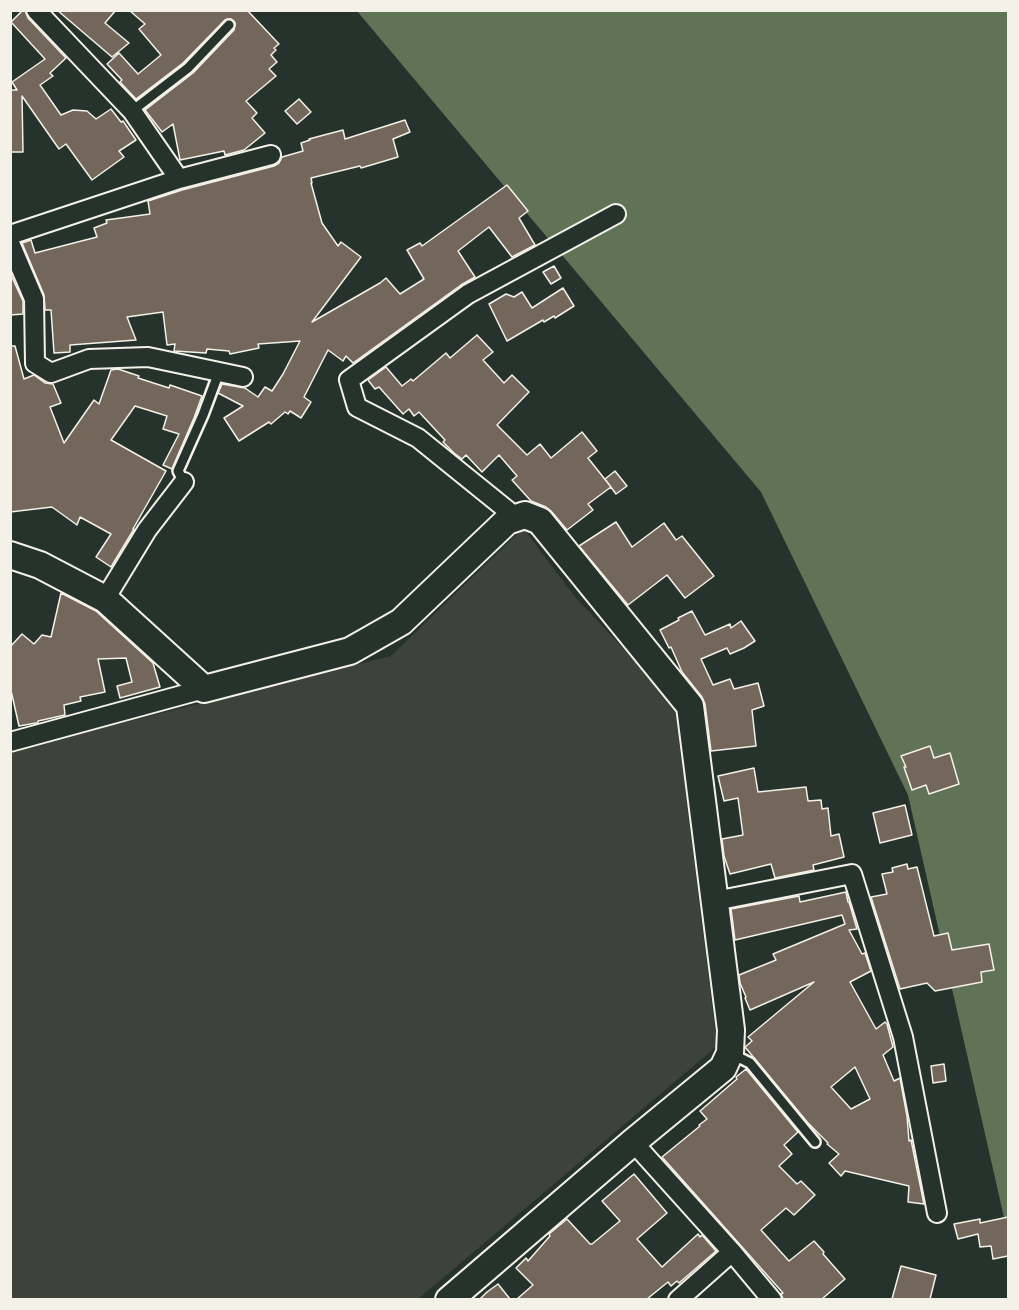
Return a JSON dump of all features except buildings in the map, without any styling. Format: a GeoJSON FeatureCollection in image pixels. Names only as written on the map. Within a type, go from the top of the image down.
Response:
{"type":"FeatureCollection","features":[{"type":"Feature","properties":{"kind":"street"},"geometry":{"type":"LineString","coordinates":[[36,10],[132,111],[179,179]]}},
{"type":"Feature","properties":{"kind":"street"},"geometry":{"type":"LineString","coordinates":[[10,235],[179,179],[271,155]]}},
{"type":"Feature","properties":{"kind":"street"},"geometry":{"type":"LineString","coordinates":[[517,518],[418,438],[357,408],[349,380],[468,294],[616,214]]}},
{"type":"Feature","properties":{"kind":"street"},"geometry":{"type":"LineString","coordinates":[[10,243],[34,299],[35,363],[51,372],[89,359],[148,357],[243,377]]}},
{"type":"Feature","properties":{"kind":"street"},"geometry":{"type":"LineString","coordinates":[[105,599],[147,530],[184,482]]}},
{"type":"Feature","properties":{"kind":"street"},"geometry":{"type":"LineString","coordinates":[[10,742],[350,651],[401,622],[507,521],[525,515],[540,521],[690,706],[731,1030],[730,1053],[723,1068],[449,1299]]}},
{"type":"Feature","properties":{"kind":"street"},"geometry":{"type":"LineString","coordinates":[[10,555],[40,566],[105,599],[204,689]]}},
{"type":"Feature","properties":{"kind":"street"},"geometry":{"type":"LineString","coordinates":[[715,901],[852,874],[903,1037],[937,1214]]}},
{"type":"Feature","properties":{"kind":"street"},"geometry":{"type":"LineString","coordinates":[[633,1142],[772,1299]]}},
{"type":"Feature","properties":{"kind":"street"},"geometry":{"type":"LineString","coordinates":[[678,1299],[732,1252]]}},
{"type":"Feature","properties":{"kind":"lane"},"geometry":{"type":"LineString","coordinates":[[132,111],[189,68],[229,25]]}},
{"type":"Feature","properties":{"kind":"lane"},"geometry":{"type":"LineString","coordinates":[[184,482],[178,471],[203,416],[219,372]]}},
{"type":"Feature","properties":{"kind":"lane"},"geometry":{"type":"LineString","coordinates":[[730,1053],[750,1064],[815,1142]]}},
{"type":"Feature","properties":{"kind":"shaded area"},"geometry":{"type":"Polygon","coordinates":[[[523,528],[575,597],[665,693],[675,709],[717,1046],[418,1299],[11,1299],[10,751],[391,656],[523,528]]]}},
{"type":"Feature","properties":{"kind":"green space"},"geometry":{"type":"Polygon","coordinates":[[[357,11],[1008,11],[1008,1235],[908,795],[761,492],[357,11]]]}}]}
